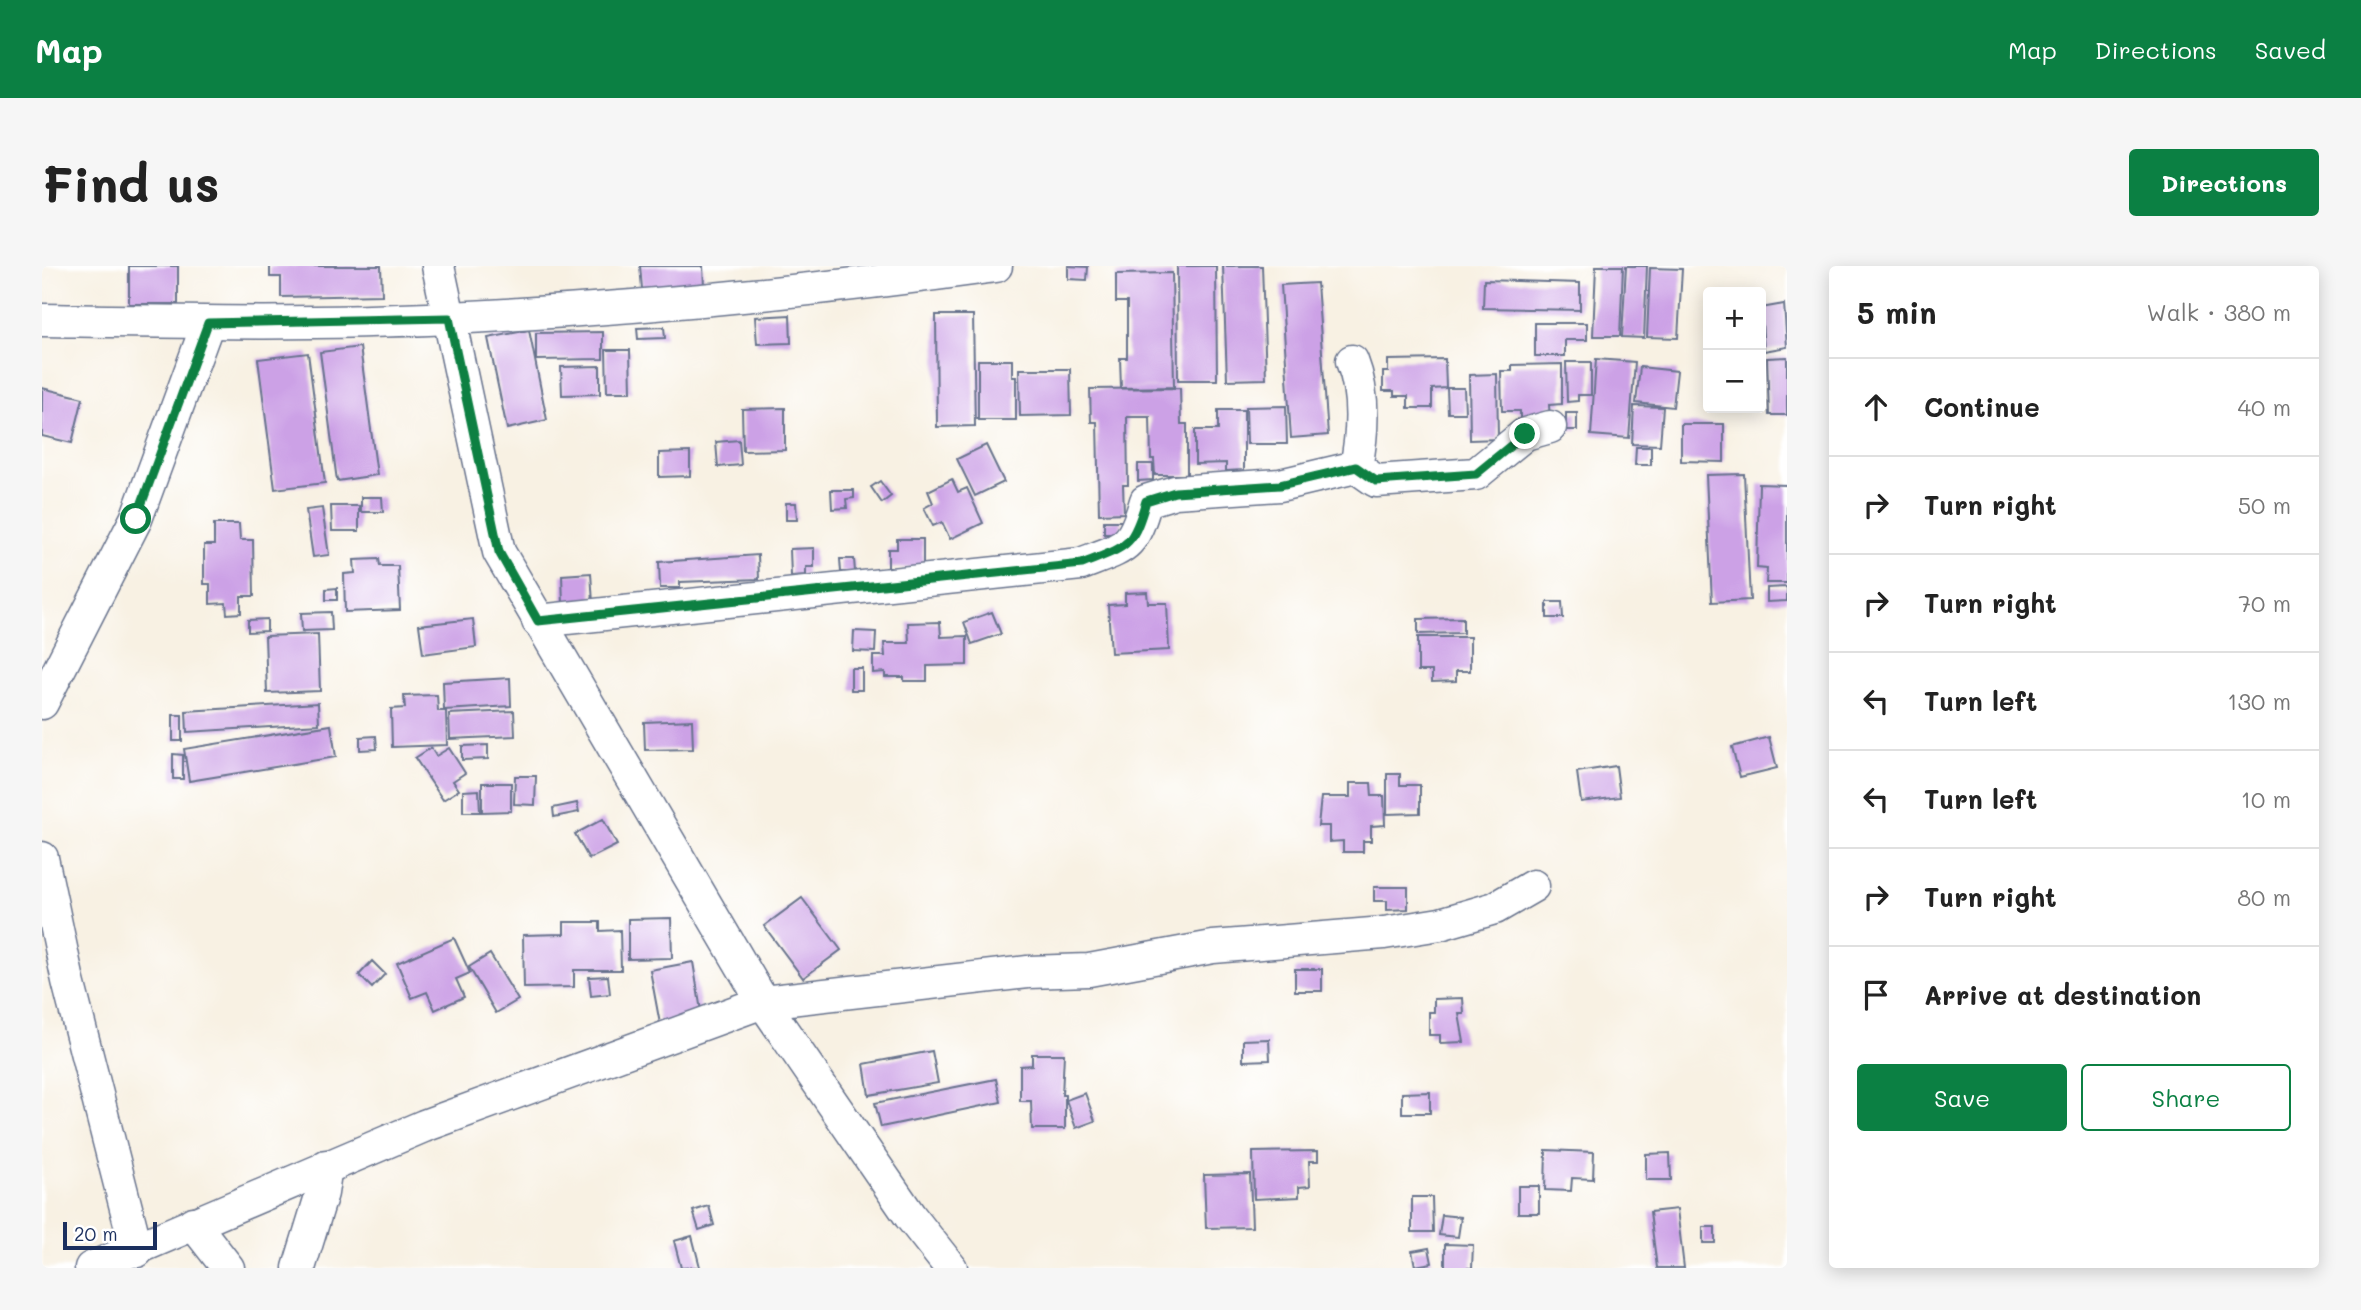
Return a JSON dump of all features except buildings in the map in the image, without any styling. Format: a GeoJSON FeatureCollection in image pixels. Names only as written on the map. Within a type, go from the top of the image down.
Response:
{"type":"FeatureCollection","features":[{"type":"Feature","properties":{"kind":"street"},"geometry":{"type":"LineString","coordinates":[[438,266],[499,552],[763,1002],[910,1216],[951,1268]]}},
{"type":"Feature","properties":{"kind":"street"},"geometry":{"type":"LineString","coordinates":[[42,320],[208,323],[449,318],[832,289],[996,266]]}},
{"type":"Feature","properties":{"kind":"street"},"geometry":{"type":"LineString","coordinates":[[42,703],[136,519],[208,323]]}},
{"type":"Feature","properties":{"kind":"street"},"geometry":{"type":"LineString","coordinates":[[1352,361],[1360,382],[1361,442],[1356,467]]}},
{"type":"Feature","properties":{"kind":"street"},"geometry":{"type":"LineString","coordinates":[[538,621],[1082,564],[1127,546],[1138,529],[1146,501],[1175,492],[1280,485],[1356,467],[1376,481],[1476,474],[1525,434],[1550,427]]}},
{"type":"Feature","properties":{"kind":"street"},"geometry":{"type":"LineString","coordinates":[[42,858],[68,981],[136,1251]]}},
{"type":"Feature","properties":{"kind":"street"},"geometry":{"type":"LineString","coordinates":[[91,1268],[424,1126],[763,1002],[1028,972],[1089,970],[1213,947],[1384,933],[1440,924],[1496,908],[1533,886]]}},
{"type":"Feature","properties":{"kind":"street"},"geometry":{"type":"LineString","coordinates":[[299,1268],[322,1193],[326,1167]]}},
{"type":"Feature","properties":{"kind":"street"},"geometry":{"type":"LineString","coordinates":[[193,1223],[228,1268]]}},
{"type":"Feature","properties":{"kind":"route"},"geometry":{"type":"LineString","coordinates":[[136,519],[208,323],[449,318],[470,428],[499,552],[538,621],[1082,564],[1127,546],[1138,529],[1146,501],[1175,492],[1280,485],[1356,467],[1376,481],[1476,474],[1525,434]]}}]}
